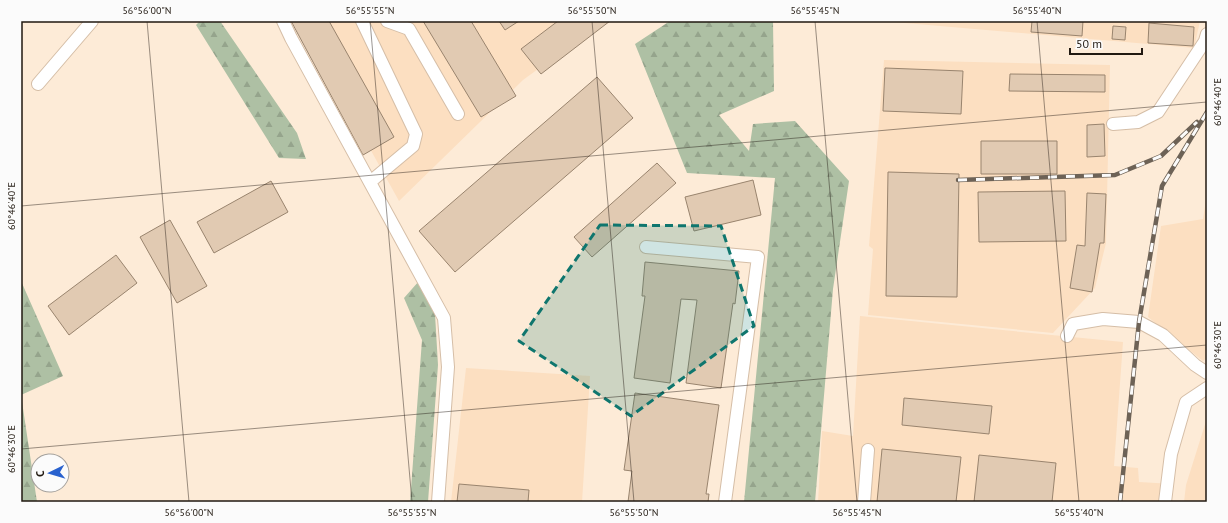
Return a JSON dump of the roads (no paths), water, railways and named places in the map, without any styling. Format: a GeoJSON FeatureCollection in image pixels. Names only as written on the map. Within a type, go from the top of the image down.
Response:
{"type":"FeatureCollection","features":[{"type":"Feature","properties":{"kind":"street"},"geometry":{"type":"LineString","coordinates":[[38,84],[92,21]]}},
{"type":"Feature","properties":{"kind":"street"},"geometry":{"type":"LineString","coordinates":[[283,21],[444,318],[448,367],[438,502]]}},
{"type":"Feature","properties":{"kind":"street"},"geometry":{"type":"LineString","coordinates":[[362,21],[416,134],[413,146],[370,182]]}},
{"type":"Feature","properties":{"kind":"street"},"geometry":{"type":"LineString","coordinates":[[387,21],[409,30],[458,114]]}},
{"type":"Feature","properties":{"kind":"street"},"geometry":{"type":"LineString","coordinates":[[1113,124],[1138,122],[1158,112],[1207,34]]}},
{"type":"Feature","properties":{"kind":"street"},"geometry":{"type":"LineString","coordinates":[[646,247],[758,257],[725,502]]}},
{"type":"Feature","properties":{"kind":"street"},"geometry":{"type":"LineString","coordinates":[[1066,336],[1073,324],[1103,320],[1139,322],[1163,335],[1195,365],[1207,373]]}},
{"type":"Feature","properties":{"kind":"street"},"geometry":{"type":"LineString","coordinates":[[1165,502],[1171,454],[1186,402],[1207,388]]}},
{"type":"Feature","properties":{"kind":"street"},"geometry":{"type":"LineString","coordinates":[[864,502],[868,450]]}},
{"type":"Feature","properties":{"kind":"railway"},"geometry":{"type":"LineString","coordinates":[[1120,502],[1139,322],[1162,186],[1207,112]]}},
{"type":"Feature","properties":{"kind":"railway"},"geometry":{"type":"LineString","coordinates":[[958,180],[1115,175],[1161,156],[1197,122]]}}]}
